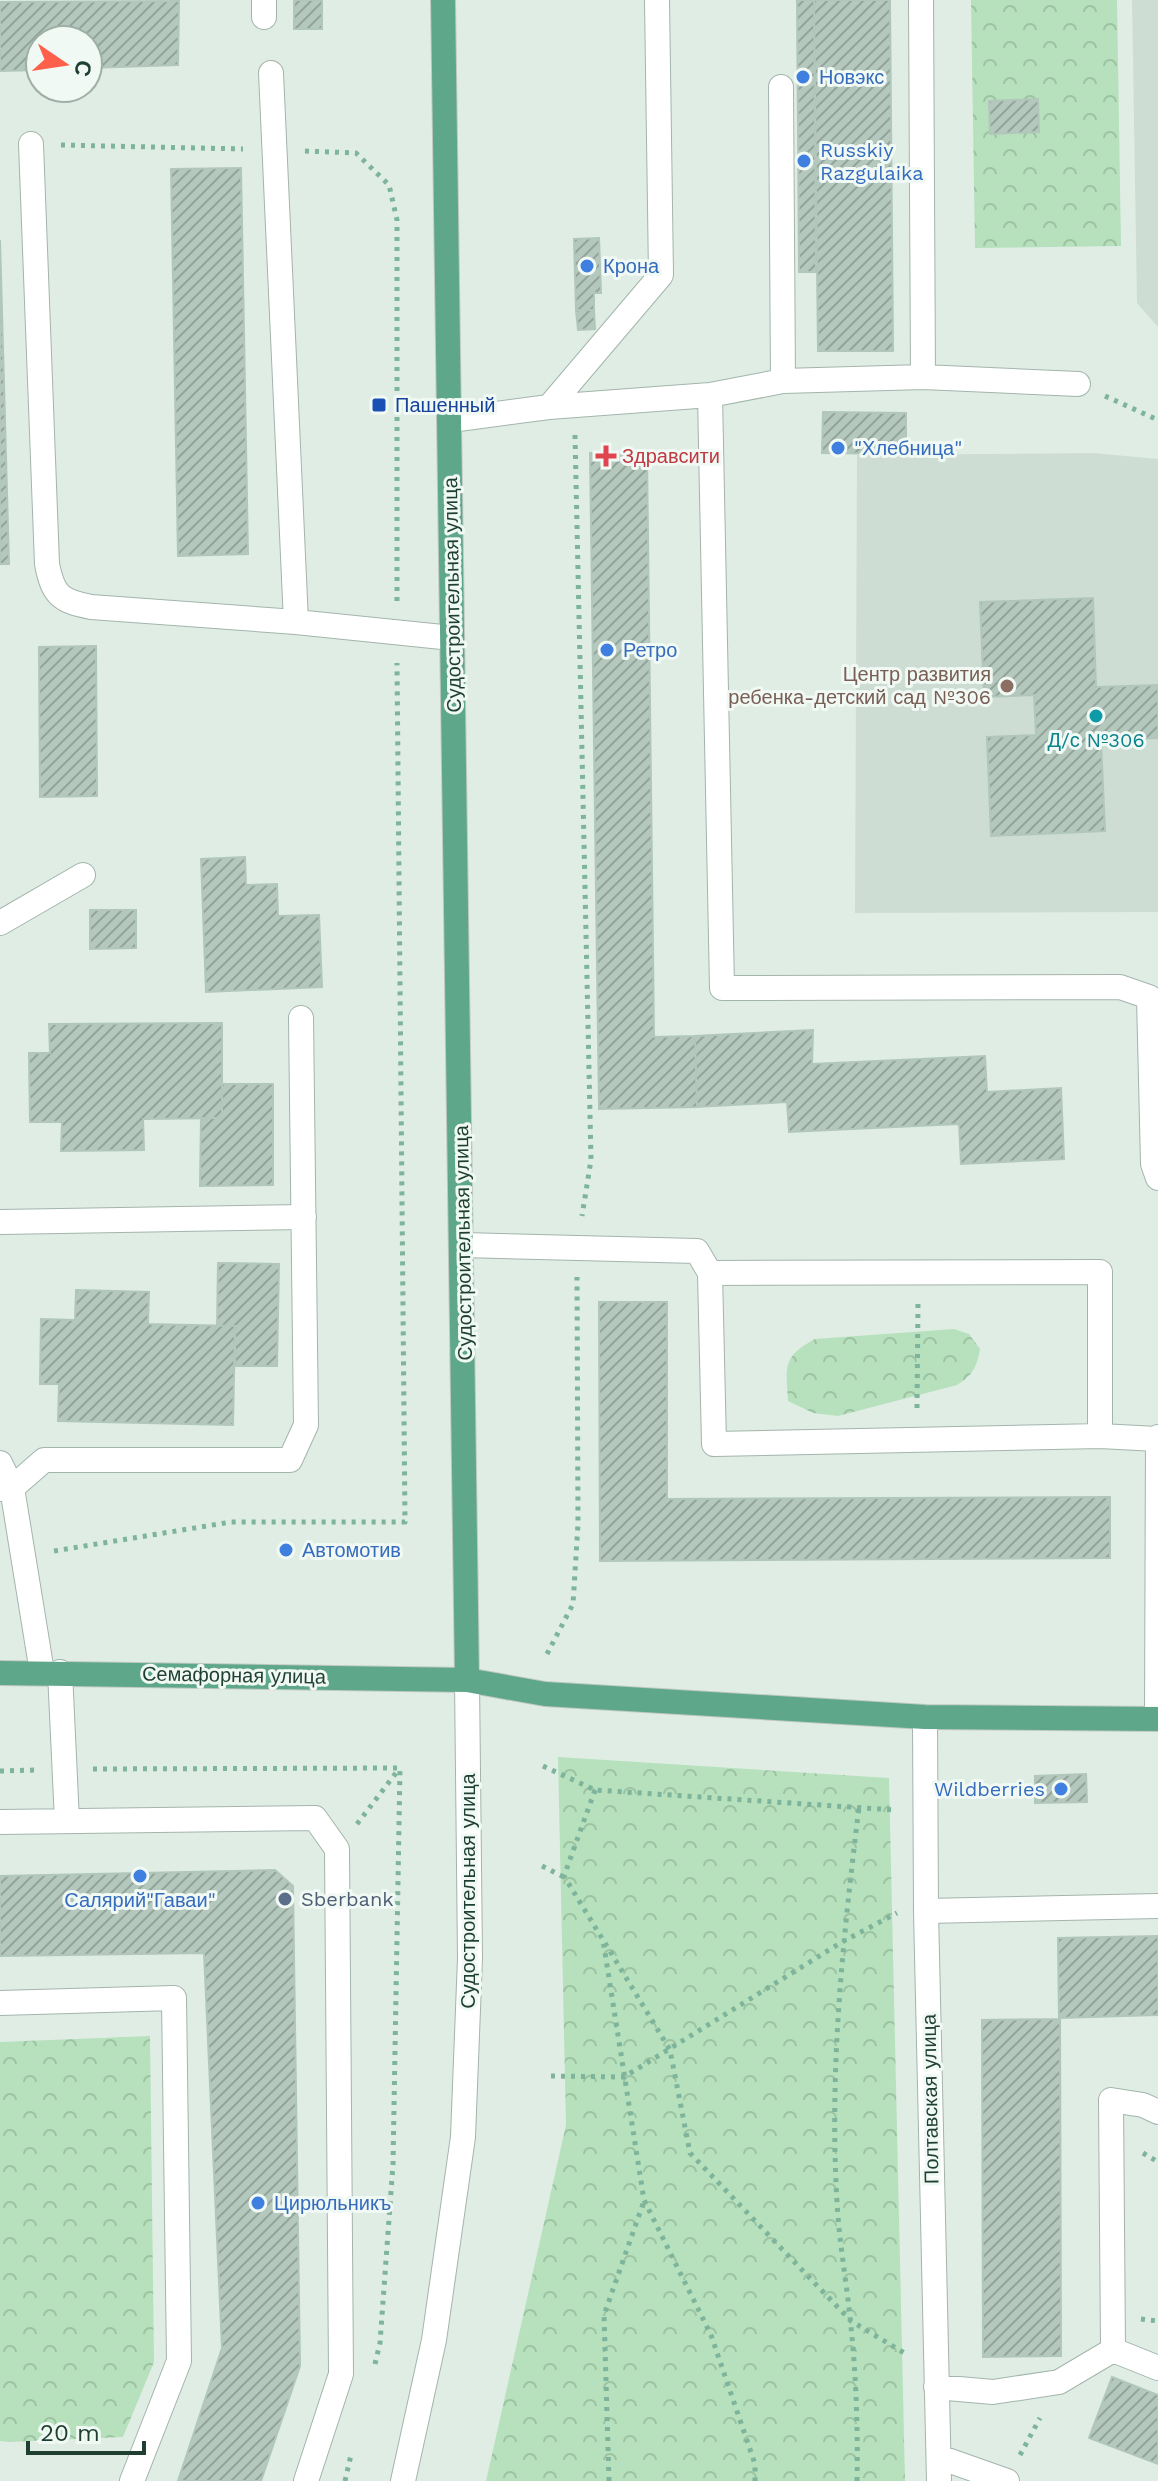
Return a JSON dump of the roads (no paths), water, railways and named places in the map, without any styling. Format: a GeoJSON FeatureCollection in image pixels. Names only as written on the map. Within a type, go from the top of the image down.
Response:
{"type":"FeatureCollection","features":[{"type":"Feature","properties":{"kind":"main road","name":"Судостроительная улица"},"geometry":{"type":"LineString","coordinates":[[443,0],[467,1680]]}},
{"type":"Feature","properties":{"kind":"main road","name":"Семафорная улица"},"geometry":{"type":"LineString","coordinates":[[0,1673],[467,1680],[545,1694],[925,1717],[1157,1719]]}},
{"type":"Feature","properties":{"kind":"street"},"geometry":{"type":"LineString","coordinates":[[549,407],[661,275],[657,0]]}},
{"type":"Feature","properties":{"kind":"street"},"geometry":{"type":"LineString","coordinates":[[921,0],[923,377]]}},
{"type":"Feature","properties":{"kind":"street"},"geometry":{"type":"LineString","coordinates":[[271,73],[296,622]]}},
{"type":"Feature","properties":{"kind":"street"},"geometry":{"type":"LineString","coordinates":[[781,87],[783,381]]}},
{"type":"Feature","properties":{"kind":"street"},"geometry":{"type":"LineString","coordinates":[[31,144],[47,564],[51,586],[61,597],[91,607],[296,622],[452,638]]}},
{"type":"Feature","properties":{"kind":"street"},"geometry":{"type":"LineString","coordinates":[[451,420],[549,407],[710,395],[783,381],[923,377],[1078,384]]}},
{"type":"Feature","properties":{"kind":"street"},"geometry":{"type":"LineString","coordinates":[[710,395],[722,988],[1120,987],[1149,997],[1153,1164],[1158,1178]]}},
{"type":"Feature","properties":{"kind":"street"},"geometry":{"type":"LineString","coordinates":[[0,923],[83,875]]}},
{"type":"Feature","properties":{"kind":"street"},"geometry":{"type":"LineString","coordinates":[[6,1488],[44,1460],[290,1460],[306,1425],[301,1018]]}},
{"type":"Feature","properties":{"kind":"street"},"geometry":{"type":"LineString","coordinates":[[0,1222],[304,1217]]}},
{"type":"Feature","properties":{"kind":"street"},"geometry":{"type":"LineString","coordinates":[[463,1245],[697,1251],[710,1273],[714,1444],[1100,1436],[1158,1438],[1157,1719]]}},
{"type":"Feature","properties":{"kind":"street"},"geometry":{"type":"LineString","coordinates":[[710,1273],[1100,1272],[1100,1436]]}},
{"type":"Feature","properties":{"kind":"street"},"geometry":{"type":"LineString","coordinates":[[0,1463],[51,1672],[66,1769],[67,1821]]}},
{"type":"Feature","properties":{"kind":"street","name":"Судостроительная улица"},"geometry":{"type":"LineString","coordinates":[[403,2481],[434,2340],[463,2137],[470,1958],[467,1680]]}},
{"type":"Feature","properties":{"kind":"street","name":"Полтавская улица"},"geometry":{"type":"LineString","coordinates":[[925,1717],[924,1813],[939,2469]]}},
{"type":"Feature","properties":{"kind":"street"},"geometry":{"type":"LineString","coordinates":[[0,1822],[315,1818],[337,1849],[341,2374],[306,2481]]}},
{"type":"Feature","properties":{"kind":"street"},"geometry":{"type":"LineString","coordinates":[[926,1907],[1158,1906]]}},
{"type":"Feature","properties":{"kind":"street"},"geometry":{"type":"LineString","coordinates":[[0,2003],[174,1998],[179,2361],[132,2481]]}},
{"type":"Feature","properties":{"kind":"street"},"geometry":{"type":"LineString","coordinates":[[1113,2350],[1111,2100],[1143,2105],[1158,2112]]}},
{"type":"Feature","properties":{"kind":"street"},"geometry":{"type":"LineString","coordinates":[[936,2387],[993,2392],[1059,2382],[1113,2350]]}},
{"type":"Feature","properties":{"kind":"street"},"geometry":{"type":"LineString","coordinates":[[1113,2350],[1158,2368]]}},
{"type":"Feature","properties":{"kind":"street"},"geometry":{"type":"LineString","coordinates":[[939,2469],[1006,2480]]}},
{"type":"Feature","properties":{"kind":"place","name":"Новэкс"},"geometry":{"type":"Point","coordinates":[803,77]}},
{"type":"Feature","properties":{"kind":"place","name":"Russkiy Razgulaika"},"geometry":{"type":"Point","coordinates":[804,161]}},
{"type":"Feature","properties":{"kind":"place","name":"Крона"},"geometry":{"type":"Point","coordinates":[587,266]}},
{"type":"Feature","properties":{"kind":"place","name":"Пашенный"},"geometry":{"type":"Point","coordinates":[379,405]}},
{"type":"Feature","properties":{"kind":"place","name":"\"Хлебница\""},"geometry":{"type":"Point","coordinates":[838,448]}},
{"type":"Feature","properties":{"kind":"place","name":"Здравсити"},"geometry":{"type":"Point","coordinates":[606,456]}},
{"type":"Feature","properties":{"kind":"place","name":"Ретро"},"geometry":{"type":"Point","coordinates":[607,650]}},
{"type":"Feature","properties":{"kind":"place","name":"Центр развития ребенка-детский сад №306"},"geometry":{"type":"Point","coordinates":[1007,686]}},
{"type":"Feature","properties":{"kind":"place","name":"Д/с №306"},"geometry":{"type":"Point","coordinates":[1096,716]}},
{"type":"Feature","properties":{"kind":"place","name":"Автомотив"},"geometry":{"type":"Point","coordinates":[286,1550]}},
{"type":"Feature","properties":{"kind":"place","name":"Wildberries"},"geometry":{"type":"Point","coordinates":[1061,1789]}},
{"type":"Feature","properties":{"kind":"place","name":"Салярий\"Гаваи\""},"geometry":{"type":"Point","coordinates":[140,1876]}},
{"type":"Feature","properties":{"kind":"place","name":"Sberbank"},"geometry":{"type":"Point","coordinates":[285,1899]}},
{"type":"Feature","properties":{"kind":"place","name":"Цирюльникъ"},"geometry":{"type":"Point","coordinates":[258,2203]}}]}
